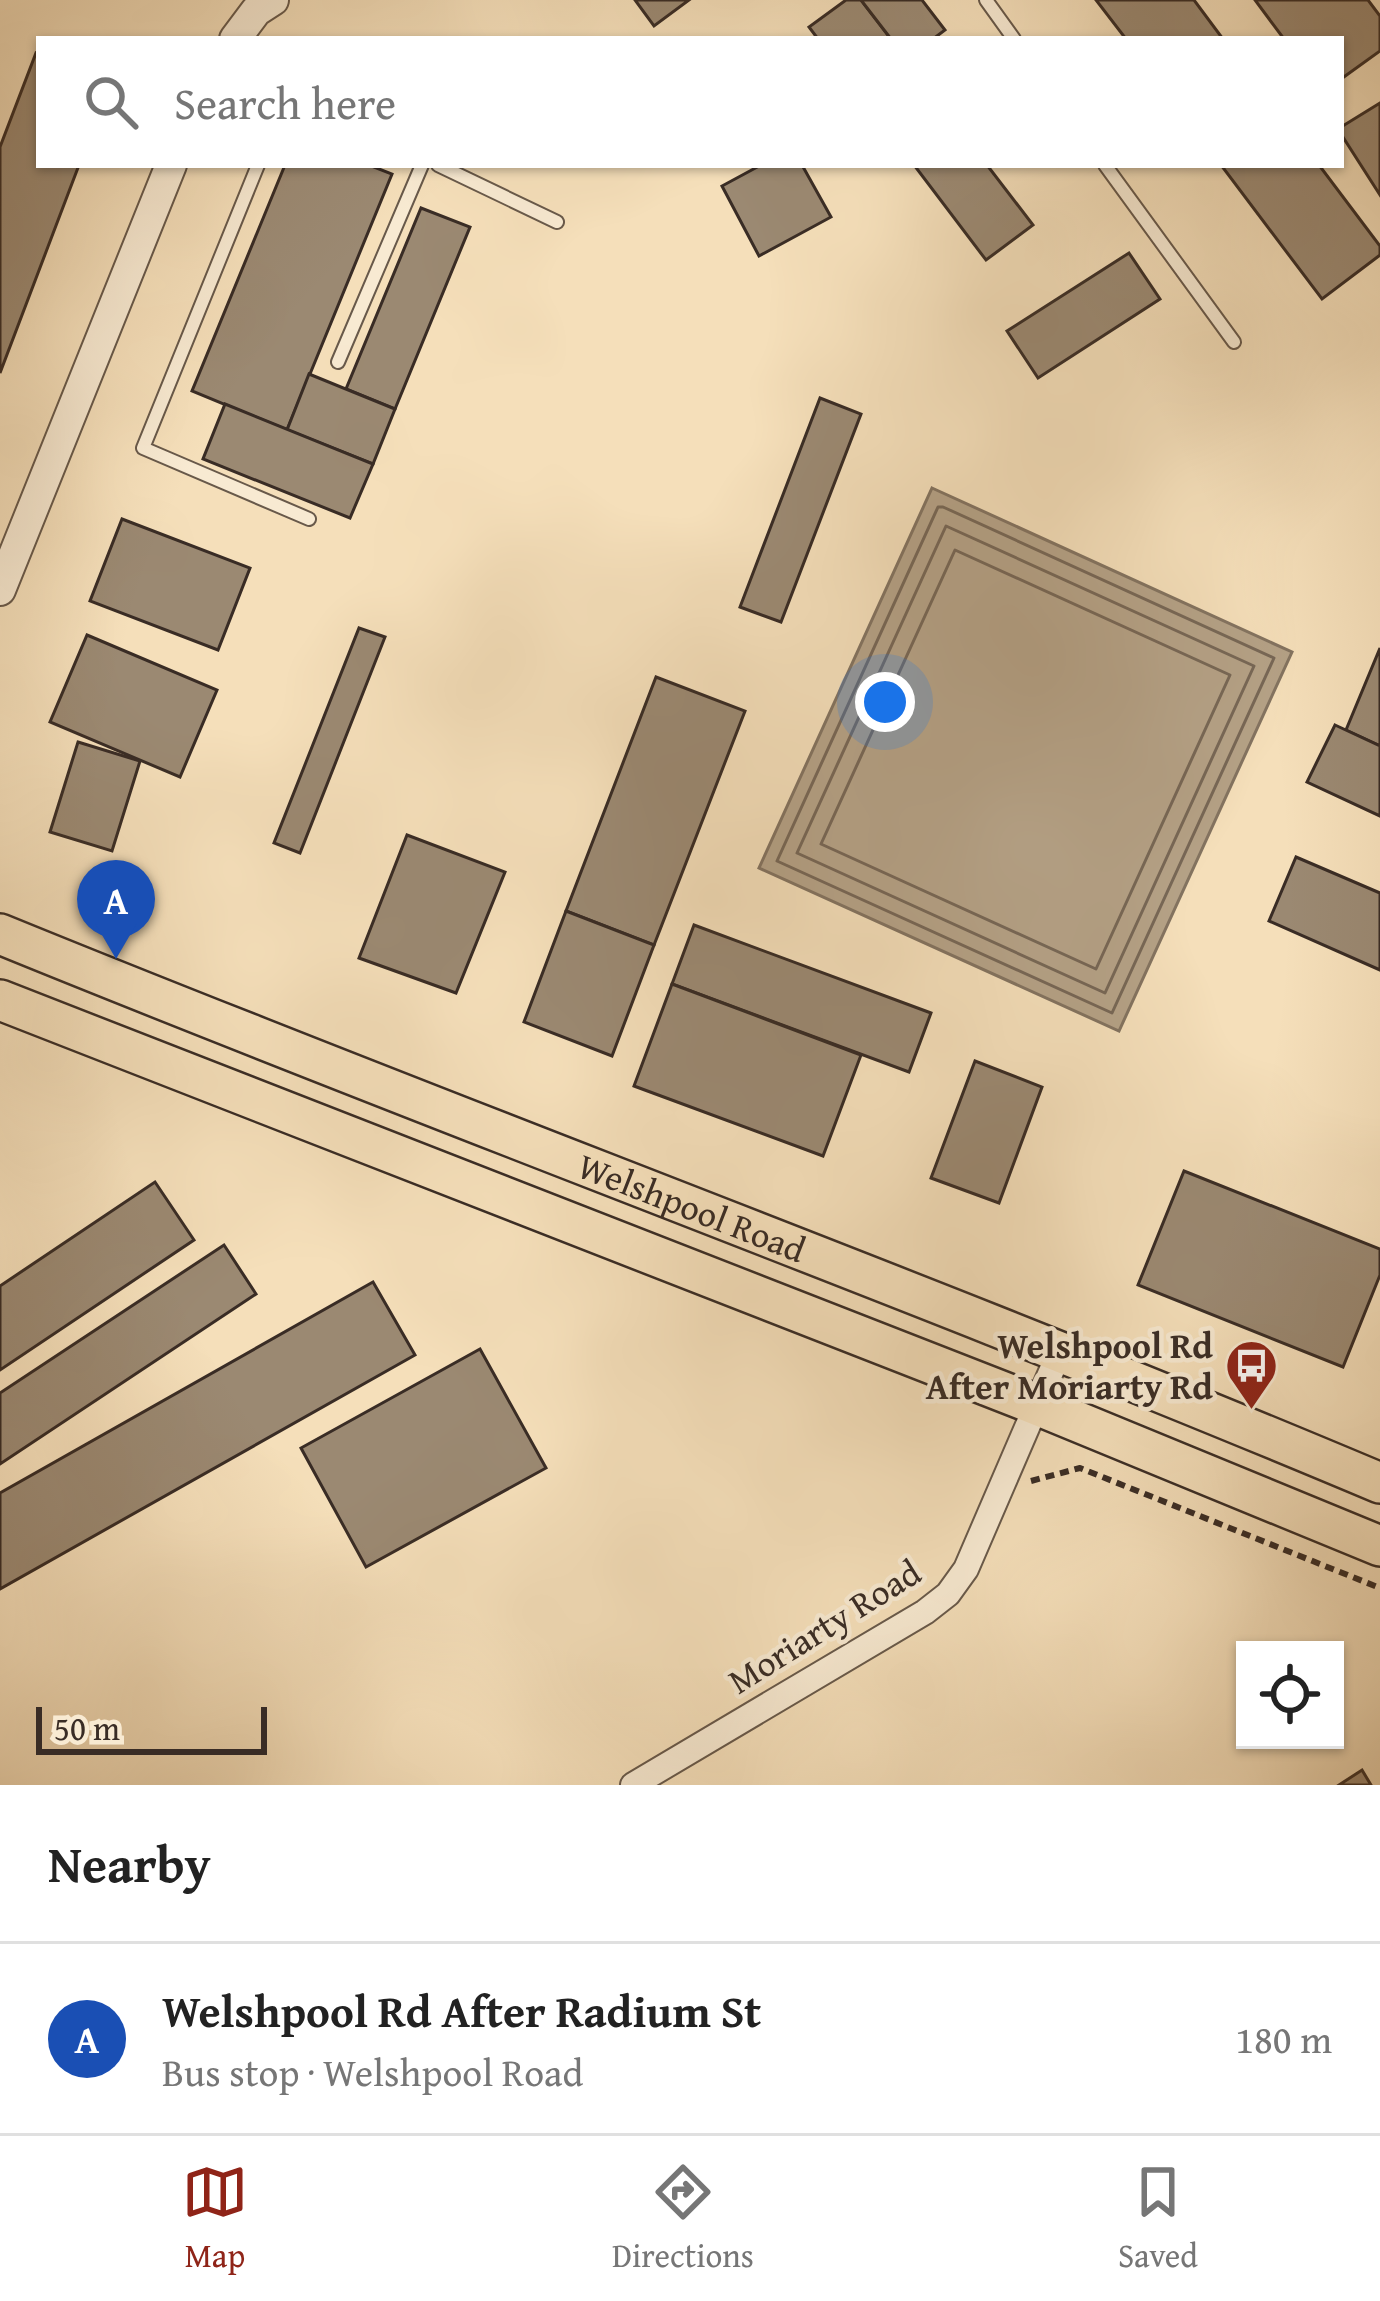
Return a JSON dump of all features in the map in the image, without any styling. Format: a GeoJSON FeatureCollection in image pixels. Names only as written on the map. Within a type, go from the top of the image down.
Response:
{"type":"FeatureCollection","features":[{"type":"Feature","properties":{"kind":"main road","name":"Welshpool Road"},"geometry":{"type":"LineString","coordinates":[[0,934],[262,1041],[1136,1381],[1380,1483]]}},
{"type":"Feature","properties":{"kind":"main road","name":"Welshpool Road"},"geometry":{"type":"LineString","coordinates":[[0,1000],[1037,1405],[1380,1546]]}},
{"type":"Feature","properties":{"kind":"main road"},"geometry":{"type":"LineString","coordinates":[[1136,1381],[1132,1406],[1141,1421],[1198,1458],[1224,1482]]}},
{"type":"Feature","properties":{"kind":"street"},"geometry":{"type":"LineString","coordinates":[[237,36],[256,11],[273,0]]}},
{"type":"Feature","properties":{"kind":"street"},"geometry":{"type":"LineString","coordinates":[[0,590],[170,168]]}},
{"type":"Feature","properties":{"kind":"street","name":"Moriarty Road"},"geometry":{"type":"LineString","coordinates":[[633,1785],[948,1594],[966,1569],[1060,1351]]}},
{"type":"Feature","properties":{"kind":"lane"},"geometry":{"type":"LineString","coordinates":[[986,0],[1012,36]]}},
{"type":"Feature","properties":{"kind":"lane"},"geometry":{"type":"LineString","coordinates":[[257,168],[143,448],[309,519]]}},
{"type":"Feature","properties":{"kind":"lane"},"geometry":{"type":"LineString","coordinates":[[338,362],[421,168]]}},
{"type":"Feature","properties":{"kind":"lane"},"geometry":{"type":"LineString","coordinates":[[444,168],[557,222]]}},
{"type":"Feature","properties":{"kind":"lane"},"geometry":{"type":"LineString","coordinates":[[1108,168],[1234,342]]}},
{"type":"Feature","properties":{"kind":"path"},"geometry":{"type":"LineString","coordinates":[[1010,1467],[1032,1482],[1081,1468],[1380,1588]]}},
{"type":"Feature","properties":{"kind":"water"},"geometry":{"type":"Polygon","coordinates":[[[932,488],[1292,652],[1119,1031],[759,868],[932,488]]]}},
{"type":"Feature","properties":{"kind":"building"},"geometry":{"type":"Polygon","coordinates":[[[635,0],[689,0],[654,26],[635,0]]]}},
{"type":"Feature","properties":{"kind":"building"},"geometry":{"type":"Polygon","coordinates":[[[846,0],[861,0],[889,36],[816,36],[809,27],[846,0]]]}},
{"type":"Feature","properties":{"kind":"building"},"geometry":{"type":"Polygon","coordinates":[[[861,0],[922,0],[945,30],[937,36],[889,36],[861,0]]]}},
{"type":"Feature","properties":{"kind":"building"},"geometry":{"type":"Polygon","coordinates":[[[1096,0],[1194,0],[1221,36],[1124,36],[1096,0]]]}},
{"type":"Feature","properties":{"kind":"building"},"geometry":{"type":"Polygon","coordinates":[[[1255,0],[1368,0],[1380,16],[1380,51],[1344,77],[1344,36],[1282,36],[1255,0]]]}},
{"type":"Feature","properties":{"kind":"building"},"geometry":{"type":"Polygon","coordinates":[[[36,53],[36,168],[78,168],[0,373],[0,147],[36,53]]]}},
{"type":"Feature","properties":{"kind":"building"},"geometry":{"type":"Polygon","coordinates":[[[1380,103],[1380,195],[1344,139],[1344,125],[1380,103]]]}},
{"type":"Feature","properties":{"kind":"building"},"geometry":{"type":"Polygon","coordinates":[[[284,168],[377,168],[392,174],[287,430],[192,391],[284,168]]]}},
{"type":"Feature","properties":{"kind":"building"},"geometry":{"type":"Polygon","coordinates":[[[755,168],[804,168],[831,217],[759,256],[722,186],[755,168]]]}},
{"type":"Feature","properties":{"kind":"building"},"geometry":{"type":"Polygon","coordinates":[[[916,168],[989,168],[1033,225],[986,260],[916,168]]]}},
{"type":"Feature","properties":{"kind":"building"},"geometry":{"type":"Polygon","coordinates":[[[1223,168],[1321,168],[1380,246],[1380,255],[1322,299],[1223,168]]]}},
{"type":"Feature","properties":{"kind":"building"},"geometry":{"type":"Polygon","coordinates":[[[421,208],[470,227],[395,409],[346,389],[421,208]]]}},
{"type":"Feature","properties":{"kind":"building"},"geometry":{"type":"Polygon","coordinates":[[[1129,253],[1160,299],[1038,378],[1007,331],[1129,253]]]}},
{"type":"Feature","properties":{"kind":"building"},"geometry":{"type":"Polygon","coordinates":[[[309,374],[395,409],[373,464],[287,430],[309,374]]]}},
{"type":"Feature","properties":{"kind":"building"},"geometry":{"type":"Polygon","coordinates":[[[820,398],[861,414],[781,622],[740,607],[820,398]]]}},
{"type":"Feature","properties":{"kind":"building"},"geometry":{"type":"Polygon","coordinates":[[[225,404],[373,464],[350,518],[203,459],[225,404]]]}},
{"type":"Feature","properties":{"kind":"building"},"geometry":{"type":"Polygon","coordinates":[[[122,519],[250,568],[218,650],[90,601],[122,519]]]}},
{"type":"Feature","properties":{"kind":"building"},"geometry":{"type":"Polygon","coordinates":[[[359,628],[385,637],[300,853],[274,843],[359,628]]]}},
{"type":"Feature","properties":{"kind":"building"},"geometry":{"type":"Polygon","coordinates":[[[87,635],[217,690],[180,777],[50,722],[87,635]]]}},
{"type":"Feature","properties":{"kind":"building"},"geometry":{"type":"Polygon","coordinates":[[[1380,648],[1380,746],[1346,730],[1380,648]]]}},
{"type":"Feature","properties":{"kind":"building"},"geometry":{"type":"Polygon","coordinates":[[[656,677],[745,711],[654,945],[566,911],[656,677]]]}},
{"type":"Feature","properties":{"kind":"building"},"geometry":{"type":"Polygon","coordinates":[[[1335,725],[1380,746],[1380,816],[1307,782],[1335,725]]]}},
{"type":"Feature","properties":{"kind":"building"},"geometry":{"type":"Polygon","coordinates":[[[78,742],[140,761],[112,851],[50,832],[78,742]]]}},
{"type":"Feature","properties":{"kind":"building"},"geometry":{"type":"Polygon","coordinates":[[[407,835],[505,872],[456,993],[359,958],[407,835]]]}},
{"type":"Feature","properties":{"kind":"building"},"geometry":{"type":"Polygon","coordinates":[[[1296,857],[1380,893],[1380,970],[1269,921],[1296,857]]]}},
{"type":"Feature","properties":{"kind":"building"},"geometry":{"type":"Polygon","coordinates":[[[566,911],[654,945],[612,1056],[524,1022],[566,911]]]}},
{"type":"Feature","properties":{"kind":"building"},"geometry":{"type":"Polygon","coordinates":[[[694,925],[931,1013],[909,1072],[672,984],[694,925]]]}},
{"type":"Feature","properties":{"kind":"building"},"geometry":{"type":"Polygon","coordinates":[[[672,984],[861,1055],[823,1156],[634,1086],[672,984]]]}},
{"type":"Feature","properties":{"kind":"building"},"geometry":{"type":"Polygon","coordinates":[[[975,1061],[1042,1087],[999,1203],[931,1178],[975,1061]]]}},
{"type":"Feature","properties":{"kind":"building"},"geometry":{"type":"Polygon","coordinates":[[[1184,1171],[1380,1249],[1380,1275],[1343,1367],[1138,1285],[1184,1171]]]}},
{"type":"Feature","properties":{"kind":"building"},"geometry":{"type":"Polygon","coordinates":[[[155,1182],[194,1240],[0,1370],[0,1286],[155,1182]]]}},
{"type":"Feature","properties":{"kind":"building"},"geometry":{"type":"Polygon","coordinates":[[[224,1245],[256,1294],[0,1464],[0,1393],[224,1245]]]}},
{"type":"Feature","properties":{"kind":"building"},"geometry":{"type":"Polygon","coordinates":[[[373,1282],[415,1355],[0,1589],[0,1493],[373,1282]]]}},
{"type":"Feature","properties":{"kind":"building"},"geometry":{"type":"Polygon","coordinates":[[[480,1349],[546,1468],[366,1567],[301,1448],[480,1349]]]}},
{"type":"Feature","properties":{"kind":"building"},"geometry":{"type":"Polygon","coordinates":[[[1362,1770],[1371,1785],[1339,1785],[1362,1770]]]}},
{"type":"Feature","properties":{"kind":"place","name":"Welshpool Rd After Radium St"},"geometry":{"type":"Point","coordinates":[116,959]}},
{"type":"Feature","properties":{"kind":"place","name":"Welshpool Rd After Moriarty Rd"},"geometry":{"type":"Point","coordinates":[1252,1412]}}]}
